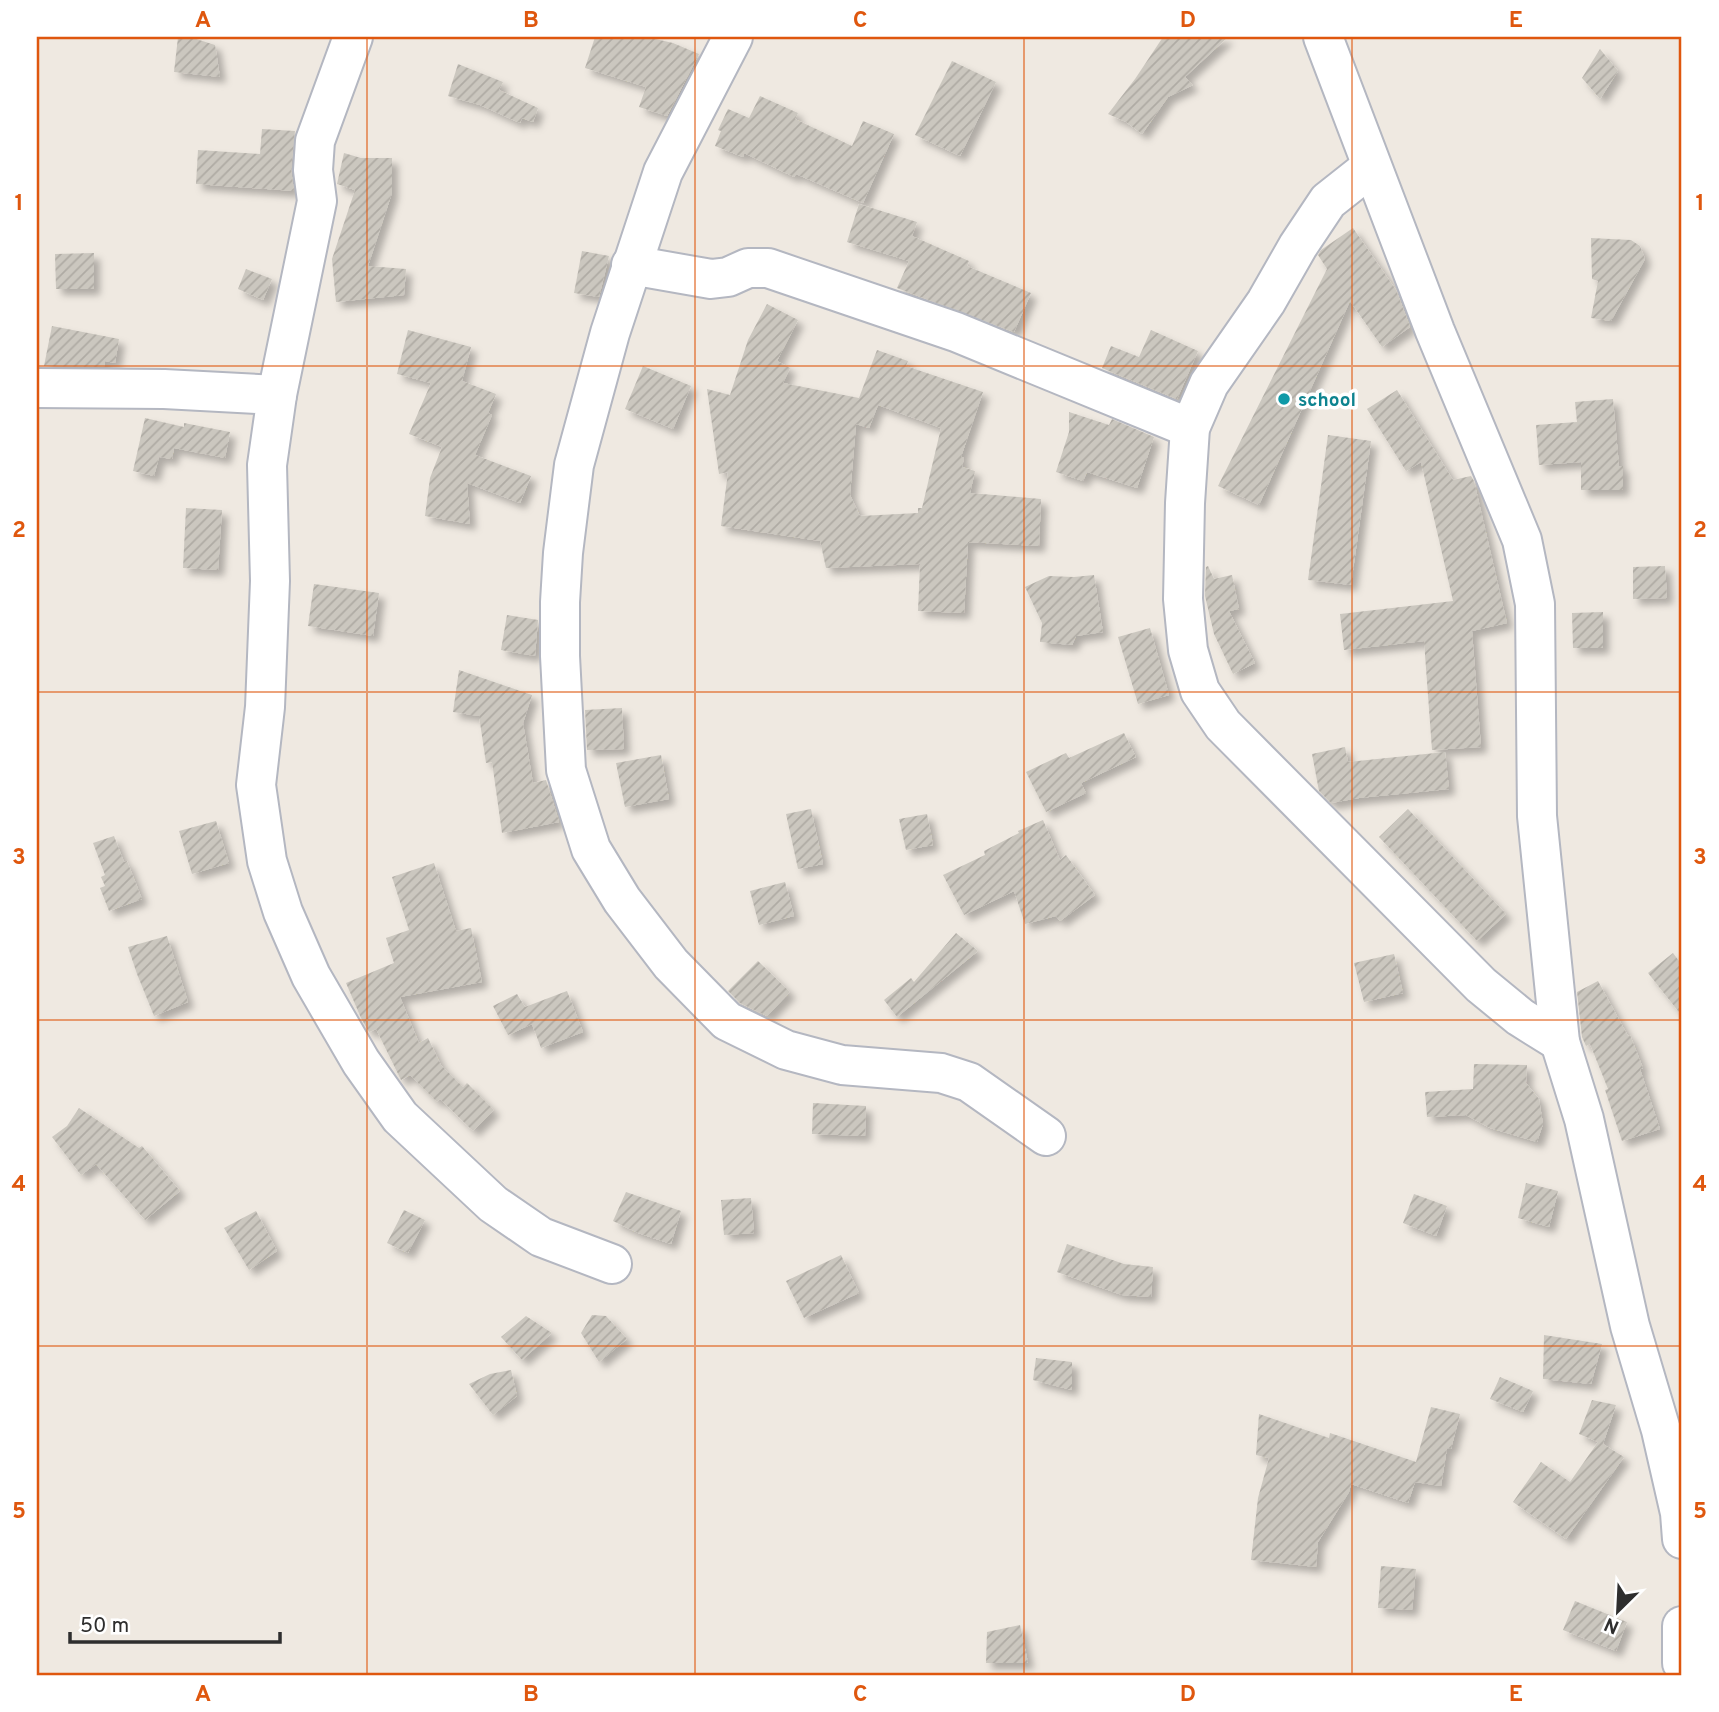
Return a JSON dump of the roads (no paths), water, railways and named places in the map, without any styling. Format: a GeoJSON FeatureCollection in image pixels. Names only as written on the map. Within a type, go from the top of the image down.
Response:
{"type":"FeatureCollection","features":[{"type":"Feature","properties":{"kind":"street"},"geometry":{"type":"LineString","coordinates":[[353,37],[315,141],[313,170],[317,201],[277,395],[267,465],[270,581],[264,707],[256,785],[267,861],[283,912],[311,976],[361,1062],[400,1117],[493,1204],[541,1237],[612,1264]]}},
{"type":"Feature","properties":{"kind":"street"},"geometry":{"type":"LineString","coordinates":[[733,37],[663,172],[631,265],[574,466],[563,553],[560,656],[566,770],[591,849],[622,900],[671,964],[727,1021],[786,1050],[842,1065],[942,1073],[969,1082],[1046,1136]]}},
{"type":"Feature","properties":{"kind":"street"},"geometry":{"type":"LineString","coordinates":[[1323,37],[1435,331],[1522,540],[1535,604],[1537,816],[1560,1042],[1584,1119],[1630,1326],[1661,1430],[1680,1513],[1682,1539]]}},
{"type":"Feature","properties":{"kind":"street"},"geometry":{"type":"LineString","coordinates":[[1371,167],[1328,201],[1297,246],[1266,302],[1209,384],[1190,428],[1182,599],[1188,650],[1200,691],[1223,725],[1481,985],[1520,1017],[1560,1042]]}},
{"type":"Feature","properties":{"kind":"street"},"geometry":{"type":"LineString","coordinates":[[631,265],[711,279],[728,277],[748,268],[768,268],[956,332],[1190,428]]}},
{"type":"Feature","properties":{"kind":"street"},"geometry":{"type":"LineString","coordinates":[[37,388],[164,389],[277,395]]}},
{"type":"Feature","properties":{"kind":"street"},"geometry":{"type":"LineString","coordinates":[[1682,1626],[1682,1663]]}},
{"type":"Feature","properties":{"kind":"place","name":"school"},"geometry":{"type":"Point","coordinates":[1284,399]}}]}
